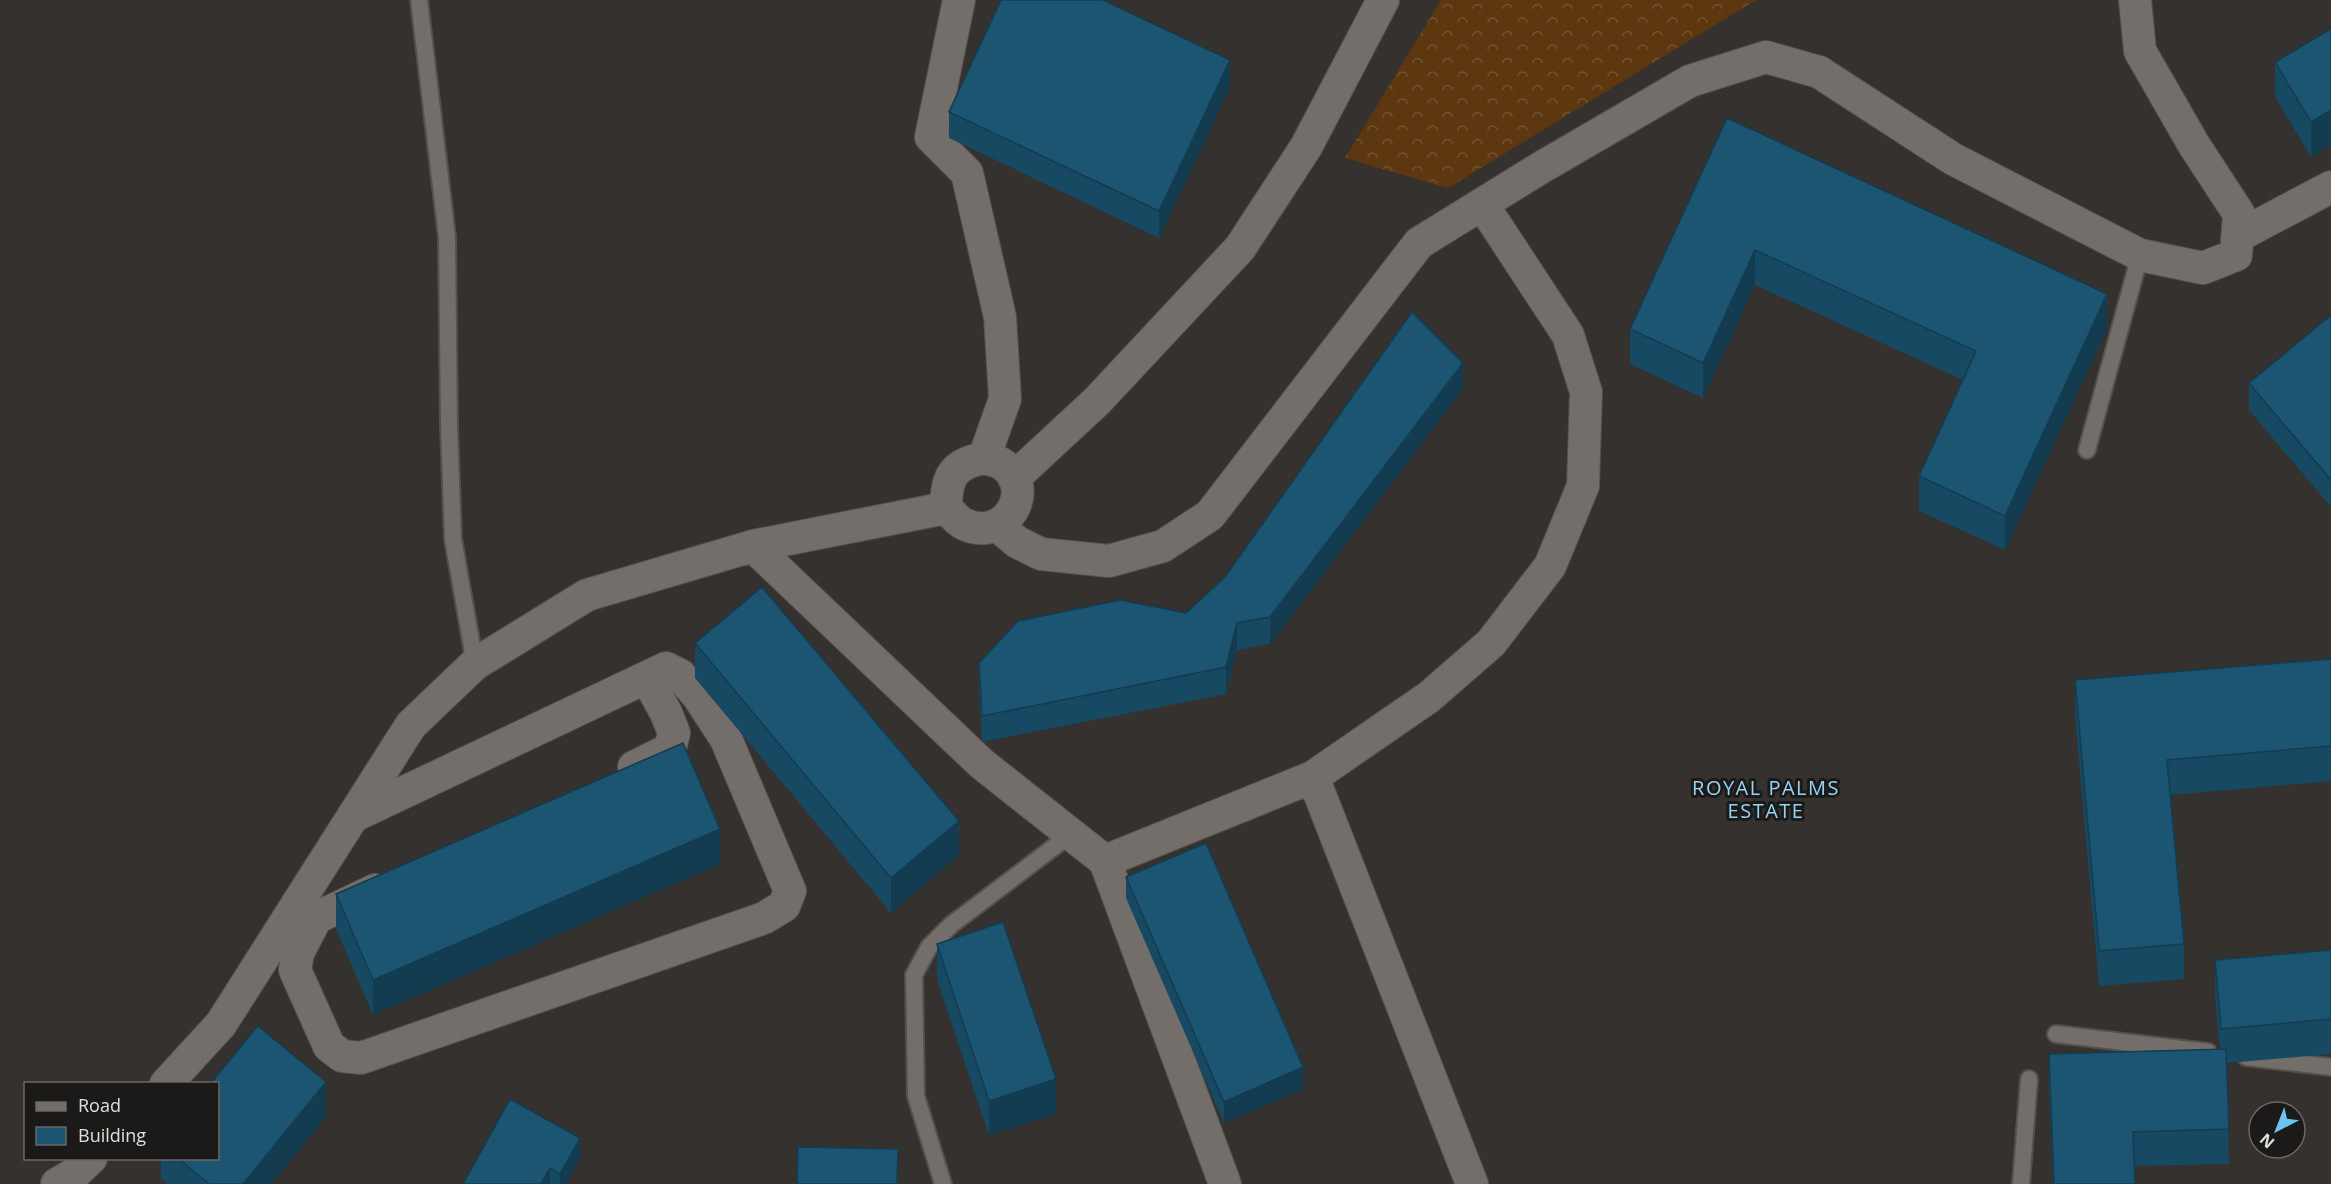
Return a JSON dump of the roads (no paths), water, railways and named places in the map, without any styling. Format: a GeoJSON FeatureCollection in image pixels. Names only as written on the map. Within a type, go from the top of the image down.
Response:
{"type":"FeatureCollection","features":[{"type":"Feature","properties":{"kind":"street"},"geometry":{"type":"LineString","coordinates":[[960,0],[931,137],[967,173],[1000,317],[1005,399],[984,458]]}},
{"type":"Feature","properties":{"kind":"street"},"geometry":{"type":"LineString","coordinates":[[1014,478],[1097,401],[1240,248],[1306,147],[1383,0]]}},
{"type":"Feature","properties":{"kind":"street"},"geometry":{"type":"LineString","coordinates":[[998,526],[1017,543],[1041,554],[1109,561],[1163,546],[1210,515],[1419,243],[1690,81],[1766,57],[1819,72],[1953,159],[2140,255],[2203,268],[2236,255],[2239,214],[2194,145],[2140,51],[2134,0]]}},
{"type":"Feature","properties":{"kind":"street"},"geometry":{"type":"LineString","coordinates":[[2238,236],[2331,187]]}},
{"type":"Feature","properties":{"kind":"street"},"geometry":{"type":"LineString","coordinates":[[1105,861],[1312,777],[1429,697],[1491,643],[1550,566],[1584,486],[1586,392],[1568,334],[1482,204]]}},
{"type":"Feature","properties":{"kind":"street"},"geometry":{"type":"LineString","coordinates":[[984,458],[1003,464],[1014,478],[1018,496],[1012,514],[998,526],[979,529],[962,524],[946,508],[946,491],[952,473],[966,461],[984,458]]}},
{"type":"Feature","properties":{"kind":"street"},"geometry":{"type":"LineString","coordinates":[[167,1082],[221,1024],[411,725],[475,664],[587,595],[753,546],[946,508]]}},
{"type":"Feature","properties":{"kind":"street"},"geometry":{"type":"LineString","coordinates":[[753,546],[982,764],[1105,861],[1225,1184]]}},
{"type":"Feature","properties":{"kind":"street"},"geometry":{"type":"LineString","coordinates":[[354,816],[666,668],[680,675],[698,696],[726,739],[790,891],[784,906],[764,918],[361,1058],[342,1056],[329,1046],[295,970],[298,953],[316,918],[402,877]]}},
{"type":"Feature","properties":{"kind":"street"},"geometry":{"type":"LineString","coordinates":[[606,780],[670,749],[674,733],[647,678]]}},
{"type":"Feature","properties":{"kind":"street"},"geometry":{"type":"LineString","coordinates":[[1312,777],[1472,1184]]}},
{"type":"Feature","properties":{"kind":"lane"},"geometry":{"type":"LineString","coordinates":[[420,0],[447,237],[453,539],[475,664]]}},
{"type":"Feature","properties":{"kind":"lane"},"geometry":{"type":"LineString","coordinates":[[2087,450],[2140,255]]}},
{"type":"Feature","properties":{"kind":"lane"},"geometry":{"type":"LineString","coordinates":[[943,1184],[916,1096],[914,975],[929,947],[951,924],[1071,834]]}},
{"type":"Feature","properties":{"kind":"lane"},"geometry":{"type":"LineString","coordinates":[[2056,1034],[2331,1067]]}},
{"type":"Feature","properties":{"kind":"lane"},"geometry":{"type":"LineString","coordinates":[[2021,1184],[2029,1079]]}},
{"type":"Feature","properties":{"kind":"district","name":"ROYAL PALMS ESTATE"},"geometry":{"type":"Point","coordinates":[1766,798]}}]}
